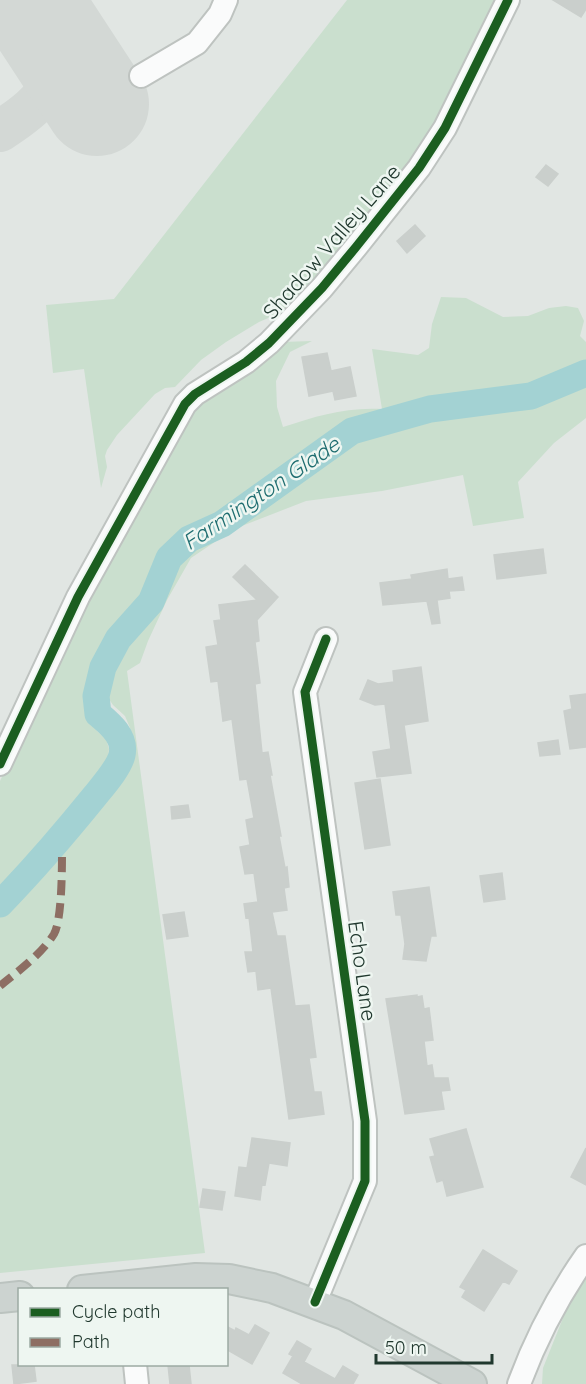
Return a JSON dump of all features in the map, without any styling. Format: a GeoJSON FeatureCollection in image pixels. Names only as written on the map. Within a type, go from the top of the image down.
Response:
{"type":"FeatureCollection","features":[{"type":"Feature","properties":{"kind":"main road"},"geometry":{"type":"LineString","coordinates":[[125,1287],[196,1278],[229,1279],[272,1288],[344,1314],[472,1384]]}},
{"type":"Feature","properties":{"kind":"main road"},"geometry":{"type":"LineString","coordinates":[[0,1298],[18,1296]]}},
{"type":"Feature","properties":{"kind":"street"},"geometry":{"type":"LineString","coordinates":[[141,76],[197,43],[220,14],[226,0]]}},
{"type":"Feature","properties":{"kind":"street","name":"Shadow Valley Lane"},"geometry":{"type":"LineString","coordinates":[[0,764],[78,597],[185,404],[195,394],[230,373],[269,343],[322,288],[356,247],[419,168],[445,128],[508,0]]}},
{"type":"Feature","properties":{"kind":"street","name":"Echo Lane"},"geometry":{"type":"LineString","coordinates":[[315,1302],[365,1181],[365,1121],[305,692],[326,639]]}},
{"type":"Feature","properties":{"kind":"street"},"geometry":{"type":"LineString","coordinates":[[519,1384],[544,1324],[563,1288],[586,1256]]}},
{"type":"Feature","properties":{"kind":"street"},"geometry":{"type":"LineString","coordinates":[[135,1366],[138,1384]]}},
{"type":"Feature","properties":{"kind":"green space"},"geometry":{"type":"Polygon","coordinates":[[[347,0],[500,0],[439,123],[387,196],[298,305],[259,322],[226,342],[201,360],[175,387],[165,388],[155,394],[117,435],[107,450],[105,456],[107,467],[101,488],[84,369],[53,373],[46,305],[114,299],[347,0]]]}},
{"type":"Feature","properties":{"kind":"green space"},"geometry":{"type":"Polygon","coordinates":[[[441,297],[466,298],[503,317],[528,316],[549,308],[566,306],[578,308],[584,321],[580,336],[586,342],[586,369],[570,378],[530,393],[430,408],[350,429],[223,520],[185,538],[167,555],[150,598],[112,639],[91,681],[87,707],[97,731],[106,739],[109,749],[108,761],[33,865],[0,900],[0,781],[67,638],[188,414],[207,396],[243,378],[282,342],[312,341],[290,352],[276,381],[277,407],[283,427],[343,411],[382,409],[372,349],[418,355],[429,348],[432,324],[441,297]]]}},
{"type":"Feature","properties":{"kind":"green space"},"geometry":{"type":"Polygon","coordinates":[[[586,379],[586,418],[554,443],[518,482],[524,518],[473,526],[463,475],[382,491],[306,501],[234,529],[191,558],[167,600],[140,663],[127,671],[205,1253],[0,1273],[0,911],[68,840],[115,785],[128,760],[133,744],[130,728],[125,716],[107,696],[108,674],[113,658],[124,649],[156,598],[172,562],[190,542],[227,523],[356,434],[431,411],[533,399],[586,379]]]}},
{"type":"Feature","properties":{"kind":"green space"},"geometry":{"type":"Polygon","coordinates":[[[586,1276],[586,1384],[542,1384],[543,1368],[571,1298],[586,1276]]]}},
{"type":"Feature","properties":{"kind":"building"},"geometry":{"type":"Polygon","coordinates":[[[553,0],[586,0],[586,9],[581,17],[553,0]]]}},
{"type":"Feature","properties":{"kind":"building"},"geometry":{"type":"Polygon","coordinates":[[[546,165],[558,174],[548,186],[536,177],[546,165]]]}},
{"type":"Feature","properties":{"kind":"building"},"geometry":{"type":"Polygon","coordinates":[[[415,225],[425,236],[407,253],[397,241],[415,225]]]}},
{"type":"Feature","properties":{"kind":"building"},"geometry":{"type":"Polygon","coordinates":[[[327,353],[331,371],[350,367],[356,396],[335,400],[333,391],[309,396],[302,357],[327,353]]]}},
{"type":"Feature","properties":{"kind":"building"},"geometry":{"type":"Polygon","coordinates":[[[543,549],[546,573],[497,579],[494,555],[543,549]]]}},
{"type":"Feature","properties":{"kind":"building"},"geometry":{"type":"Polygon","coordinates":[[[245,565],[278,597],[257,620],[259,641],[255,642],[260,683],[255,684],[262,753],[268,752],[281,836],[279,836],[285,868],[287,867],[289,887],[284,888],[287,910],[272,912],[277,936],[285,936],[295,1006],[309,1005],[316,1057],[309,1058],[314,1092],[321,1092],[324,1114],[289,1119],[271,988],[258,990],[256,971],[248,972],[245,952],[253,952],[249,917],[246,918],[244,904],[258,902],[254,873],[245,874],[240,847],[250,845],[246,820],[254,818],[247,779],[240,780],[232,719],[223,721],[218,681],[211,682],[206,647],[218,645],[214,621],[221,620],[219,605],[257,600],[233,577],[245,565]]]}},
{"type":"Feature","properties":{"kind":"building"},"geometry":{"type":"Polygon","coordinates":[[[447,569],[448,579],[462,577],[464,590],[449,591],[450,598],[437,600],[440,623],[432,624],[427,601],[383,605],[380,583],[412,579],[411,575],[447,569]]]}},
{"type":"Feature","properties":{"kind":"building"},"geometry":{"type":"Polygon","coordinates":[[[421,667],[428,721],[404,725],[411,773],[377,777],[373,752],[391,749],[385,704],[375,705],[360,699],[368,680],[378,684],[394,682],[393,671],[421,667]]]}},
{"type":"Feature","properties":{"kind":"building"},"geometry":{"type":"Polygon","coordinates":[[[586,694],[586,747],[570,749],[564,711],[572,709],[570,696],[586,694]]]}},
{"type":"Feature","properties":{"kind":"building"},"geometry":{"type":"Polygon","coordinates":[[[558,740],[560,754],[540,756],[538,743],[558,740]]]}},
{"type":"Feature","properties":{"kind":"building"},"geometry":{"type":"Polygon","coordinates":[[[380,779],[390,845],[365,849],[355,783],[380,779]]]}},
{"type":"Feature","properties":{"kind":"building"},"geometry":{"type":"Polygon","coordinates":[[[188,805],[190,817],[172,819],[171,807],[188,805]]]}},
{"type":"Feature","properties":{"kind":"building"},"geometry":{"type":"Polygon","coordinates":[[[502,873],[505,899],[484,902],[480,876],[502,873]]]}},
{"type":"Feature","properties":{"kind":"building"},"geometry":{"type":"Polygon","coordinates":[[[429,887],[436,936],[431,936],[426,961],[403,959],[405,944],[401,915],[396,915],[393,892],[429,887]]]}},
{"type":"Feature","properties":{"kind":"building"},"geometry":{"type":"Polygon","coordinates":[[[184,912],[188,936],[167,939],[163,915],[184,912]]]}},
{"type":"Feature","properties":{"kind":"building"},"geometry":{"type":"Polygon","coordinates":[[[417,995],[417,997],[422,996],[424,1009],[429,1008],[433,1040],[424,1041],[427,1066],[432,1065],[434,1078],[448,1078],[450,1090],[441,1091],[444,1109],[405,1114],[386,999],[417,995]]]}},
{"type":"Feature","properties":{"kind":"building"},"geometry":{"type":"Polygon","coordinates":[[[466,1129],[483,1187],[447,1196],[443,1180],[437,1182],[430,1157],[435,1156],[430,1139],[466,1129]]]}},
{"type":"Feature","properties":{"kind":"building"},"geometry":{"type":"Polygon","coordinates":[[[252,1138],[290,1143],[287,1166],[269,1163],[265,1185],[262,1184],[260,1200],[235,1196],[239,1167],[247,1168],[252,1138]]]}},
{"type":"Feature","properties":{"kind":"building"},"geometry":{"type":"Polygon","coordinates":[[[586,1148],[586,1185],[571,1177],[586,1148]]]}},
{"type":"Feature","properties":{"kind":"building"},"geometry":{"type":"Polygon","coordinates":[[[203,1189],[225,1192],[222,1210],[200,1207],[203,1189]]]}},
{"type":"Feature","properties":{"kind":"building"},"geometry":{"type":"Polygon","coordinates":[[[483,1250],[517,1271],[509,1284],[503,1281],[484,1311],[462,1297],[466,1290],[460,1287],[483,1250]]]}},
{"type":"Feature","properties":{"kind":"building"},"geometry":{"type":"Polygon","coordinates":[[[255,1325],[269,1333],[252,1364],[228,1350],[228,1327],[235,1331],[236,1328],[249,1335],[255,1325]]]}},
{"type":"Feature","properties":{"kind":"building"},"geometry":{"type":"Polygon","coordinates":[[[297,1341],[311,1349],[304,1362],[335,1379],[343,1366],[358,1375],[353,1384],[302,1384],[283,1373],[293,1356],[289,1354],[297,1341]]]}},
{"type":"Feature","properties":{"kind":"building"},"geometry":{"type":"Polygon","coordinates":[[[12,1365],[34,1366],[36,1381],[14,1384],[12,1365]]]}},
{"type":"Feature","properties":{"kind":"building"},"geometry":{"type":"Polygon","coordinates":[[[168,1366],[189,1366],[191,1384],[170,1384],[168,1366]]]}},
{"type":"Feature","properties":{"kind":"waterway","name":"Farmington Glade"},"geometry":{"type":"LineString","coordinates":[[0,904],[60,838],[106,783],[117,766],[122,755],[122,742],[116,732],[98,714],[96,696],[103,667],[118,639],[151,602],[169,558],[189,539],[222,524],[352,431],[430,409],[531,396],[586,373]]}},
{"type":"Feature","properties":{"kind":"taxiway"},"geometry":{"type":"LineString","coordinates":[[0,131],[38,102],[51,82],[56,59],[52,35]]}},
{"type":"Feature","properties":{"kind":"runway"},"geometry":{"type":"LineString","coordinates":[[29,0],[97,104]]}},
{"type":"Feature","properties":{"kind":"marked path"},"geometry":{"type":"LineString","coordinates":[[0,986],[36,956],[54,934],[60,906],[62,850]]}},
{"type":"Feature","properties":{"kind":"cycle path"},"geometry":{"type":"LineString","coordinates":[[0,764],[78,597],[185,404],[195,394],[246,362],[269,343],[322,288],[356,247],[419,168],[445,128],[508,0]]}},
{"type":"Feature","properties":{"kind":"cycle path"},"geometry":{"type":"LineString","coordinates":[[315,1302],[365,1181],[365,1121],[305,692],[326,639]]}}]}
